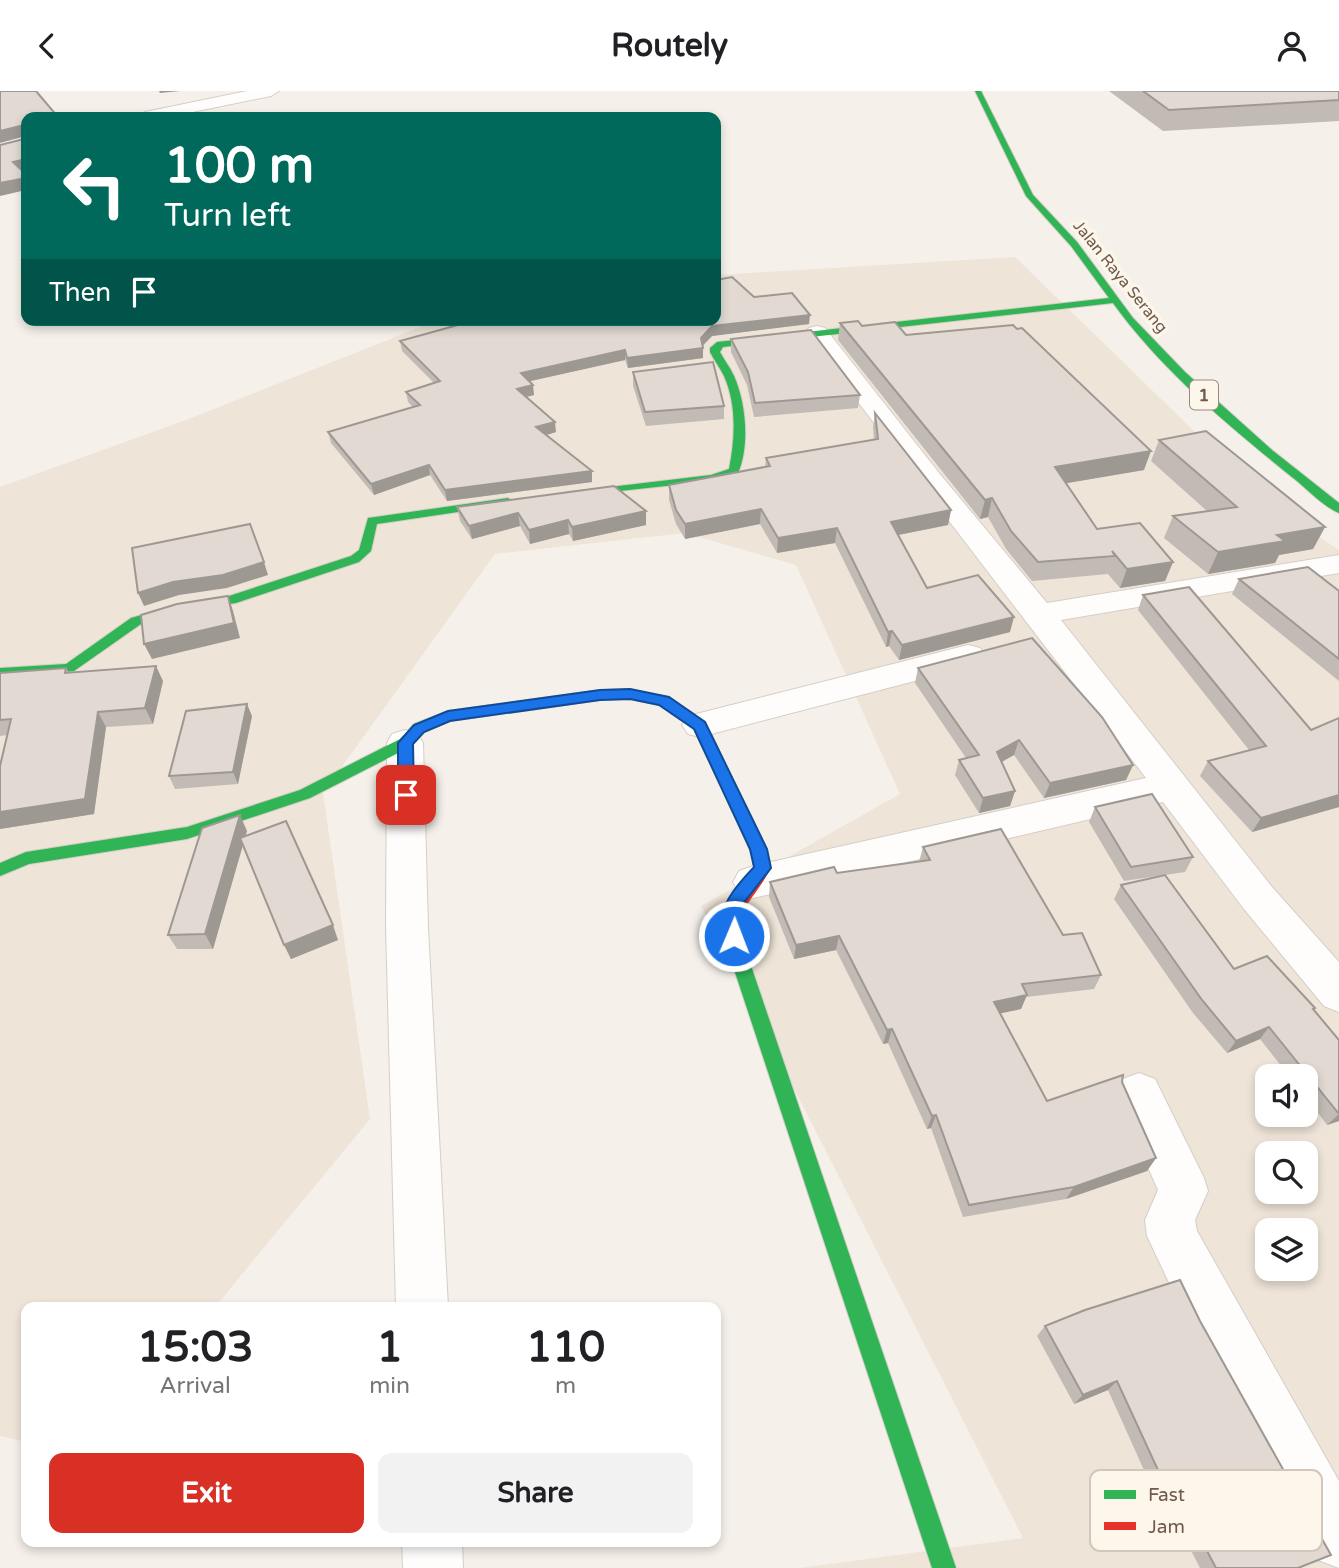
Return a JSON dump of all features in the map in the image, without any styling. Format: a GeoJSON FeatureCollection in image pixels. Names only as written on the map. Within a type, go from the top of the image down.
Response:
{"type":"FeatureCollection","features":[{"type":"Feature","properties":{"kind":"main road","name":"Jalan Raya Serang"},"geometry":{"type":"LineString","coordinates":[[978,91],[1030,196],[1074,244],[1114,300],[1181,374],[1268,452],[1339,509]]}},
{"type":"Feature","properties":{"kind":"main road"},"geometry":{"type":"LineString","coordinates":[[552,496],[712,478],[734,471],[739,415],[737,398],[711,367],[715,348],[720,344],[1114,300]]}},
{"type":"Feature","properties":{"kind":"main road"},"geometry":{"type":"LineString","coordinates":[[0,673],[48,672],[69,668],[136,621],[179,608],[231,600],[355,559],[365,551],[372,520],[526,499]]}},
{"type":"Feature","properties":{"kind":"main road"},"geometry":{"type":"LineString","coordinates":[[0,870],[26,859],[187,833],[305,794],[405,743],[419,728],[448,716],[600,695],[630,694],[664,701],[700,726],[758,849],[763,868],[739,894],[731,909],[737,950],[944,1568]]}},
{"type":"Feature","properties":{"kind":"street"},"geometry":{"type":"LineString","coordinates":[[169,112],[271,91]]}},
{"type":"Feature","properties":{"kind":"street"},"geometry":{"type":"LineString","coordinates":[[817,333],[929,479],[1031,634],[1172,786],[1258,898],[1339,993]]}},
{"type":"Feature","properties":{"kind":"street"},"geometry":{"type":"LineString","coordinates":[[700,726],[1031,634],[1339,564]]}},
{"type":"Feature","properties":{"kind":"street"},"geometry":{"type":"LineString","coordinates":[[405,743],[407,927],[422,1302]]}},
{"type":"Feature","properties":{"kind":"street"},"geometry":{"type":"LineString","coordinates":[[753,881],[1172,786]]}},
{"type":"Feature","properties":{"kind":"street"},"geometry":{"type":"LineString","coordinates":[[1139,1094],[1183,1191],[1170,1220],[1172,1236],[1210,1310],[1300,1470]]}},
{"type":"Feature","properties":{"kind":"street"},"geometry":{"type":"LineString","coordinates":[[1322,1509],[1339,1539]]}},
{"type":"Feature","properties":{"kind":"street"},"geometry":{"type":"LineString","coordinates":[[432,1547],[433,1568]]}},
{"type":"Feature","properties":{"kind":"shaded area"},"geometry":{"type":"Polygon","coordinates":[[[1015,257],[1268,503],[1339,550],[1339,1568],[800,1568],[1023,1538],[701,906],[900,794],[796,565],[685,533],[495,554],[323,793],[370,1119],[219,1302],[21,1302],[21,1441],[0,1436],[0,487],[186,420],[423,326],[721,326],[721,275],[1015,257]]]}},
{"type":"Feature","properties":{"kind":"building"},"geometry":{"type":"Polygon","coordinates":[[[0,91],[36,91],[54,112],[21,112],[21,126],[0,131],[0,91]]]}},
{"type":"Feature","properties":{"kind":"building"},"geometry":{"type":"Polygon","coordinates":[[[1143,91],[1339,91],[1339,100],[1169,110],[1143,91]]]}},
{"type":"Feature","properties":{"kind":"building"},"geometry":{"type":"Polygon","coordinates":[[[21,140],[21,160],[13,162],[21,169],[21,179],[0,183],[0,145],[21,140]]]}},
{"type":"Feature","properties":{"kind":"building"},"geometry":{"type":"Polygon","coordinates":[[[732,277],[754,297],[792,293],[810,315],[721,325],[721,279],[732,277]]]}},
{"type":"Feature","properties":{"kind":"building"},"geometry":{"type":"Polygon","coordinates":[[[858,321],[862,326],[895,322],[906,335],[1013,325],[1017,329],[1022,328],[1151,451],[1055,467],[1097,529],[1140,523],[1173,562],[1127,569],[1112,551],[1115,556],[1038,562],[1011,531],[992,498],[985,500],[840,323],[858,321]]]}},
{"type":"Feature","properties":{"kind":"building"},"geometry":{"type":"Polygon","coordinates":[[[454,326],[712,326],[701,338],[703,348],[627,358],[625,350],[521,373],[533,385],[517,389],[555,422],[536,427],[592,471],[445,490],[429,465],[371,484],[328,432],[420,405],[406,392],[440,381],[400,341],[454,326]]]}},
{"type":"Feature","properties":{"kind":"building"},"geometry":{"type":"Polygon","coordinates":[[[811,330],[860,395],[755,403],[748,372],[731,339],[811,330]]]}},
{"type":"Feature","properties":{"kind":"building"},"geometry":{"type":"Polygon","coordinates":[[[713,362],[724,406],[645,412],[633,372],[713,362]]]}},
{"type":"Feature","properties":{"kind":"building"},"geometry":{"type":"Polygon","coordinates":[[[875,413],[951,510],[891,522],[927,588],[978,575],[1014,617],[902,645],[892,631],[888,632],[837,528],[778,538],[761,509],[685,524],[676,510],[669,485],[770,466],[766,458],[878,439],[875,413]]]}},
{"type":"Feature","properties":{"kind":"building"},"geometry":{"type":"Polygon","coordinates":[[[1206,431],[1325,527],[1277,535],[1285,541],[1218,552],[1173,516],[1237,507],[1159,440],[1206,431]]]}},
{"type":"Feature","properties":{"kind":"building"},"geometry":{"type":"Polygon","coordinates":[[[614,486],[646,511],[572,527],[568,520],[529,530],[518,513],[469,526],[457,507],[614,486]]]}},
{"type":"Feature","properties":{"kind":"building"},"geometry":{"type":"Polygon","coordinates":[[[250,524],[264,562],[223,575],[173,582],[138,593],[132,548],[250,524]]]}},
{"type":"Feature","properties":{"kind":"building"},"geometry":{"type":"Polygon","coordinates":[[[1308,567],[1339,591],[1339,659],[1239,579],[1308,567]]]}},
{"type":"Feature","properties":{"kind":"building"},"geometry":{"type":"Polygon","coordinates":[[[1189,587],[1311,730],[1339,718],[1339,795],[1261,818],[1208,761],[1266,746],[1143,595],[1189,587]]]}},
{"type":"Feature","properties":{"kind":"building"},"geometry":{"type":"Polygon","coordinates":[[[228,596],[234,623],[144,644],[141,615],[177,604],[228,596]]]}},
{"type":"Feature","properties":{"kind":"building"},"geometry":{"type":"Polygon","coordinates":[[[1032,638],[1102,717],[1133,765],[1050,783],[1019,740],[997,752],[1015,791],[983,798],[959,760],[979,755],[918,668],[1032,638]]]}},
{"type":"Feature","properties":{"kind":"building"},"geometry":{"type":"Polygon","coordinates":[[[156,666],[145,708],[98,712],[85,799],[0,812],[0,766],[11,719],[0,720],[0,673],[66,668],[65,673],[156,666]]]}},
{"type":"Feature","properties":{"kind":"building"},"geometry":{"type":"Polygon","coordinates":[[[247,704],[233,772],[169,776],[186,711],[247,704]]]}},
{"type":"Feature","properties":{"kind":"building"},"geometry":{"type":"Polygon","coordinates":[[[1152,794],[1193,857],[1131,867],[1095,807],[1152,794]]]}},
{"type":"Feature","properties":{"kind":"building"},"geometry":{"type":"Polygon","coordinates":[[[240,815],[205,934],[168,935],[202,828],[240,815]]]}},
{"type":"Feature","properties":{"kind":"building"},"geometry":{"type":"Polygon","coordinates":[[[286,821],[333,925],[284,945],[240,838],[286,821]]]}},
{"type":"Feature","properties":{"kind":"building"},"geometry":{"type":"Polygon","coordinates":[[[1001,829],[1063,935],[1082,933],[1101,975],[1022,984],[1027,995],[994,1002],[1047,1101],[1123,1075],[1122,1082],[1156,1158],[1074,1187],[969,1205],[936,1115],[932,1116],[892,1029],[887,1030],[839,936],[796,945],[770,882],[834,867],[837,873],[930,860],[923,847],[1001,829]]]}},
{"type":"Feature","properties":{"kind":"building"},"geometry":{"type":"Polygon","coordinates":[[[1165,875],[1234,969],[1267,956],[1315,1008],[1313,1009],[1339,1040],[1339,1114],[1318,1088],[1318,1064],[1299,1064],[1269,1027],[1236,1041],[1202,1000],[1121,885],[1165,875]]]}},
{"type":"Feature","properties":{"kind":"building"},"geometry":{"type":"Polygon","coordinates":[[[1180,1280],[1283,1470],[1158,1470],[1117,1381],[1083,1395],[1045,1326],[1085,1310],[1180,1280]]]}},
{"type":"Feature","properties":{"kind":"building"},"geometry":{"type":"Polygon","coordinates":[[[1322,1539],[1331,1555],[1298,1568],[1216,1568],[1207,1551],[1322,1551],[1322,1539]]]}},
{"type":"Feature","properties":{"kind":"traffic: fast"},"geometry":{"type":"LineString","coordinates":[[978,91],[1030,196],[1074,244],[1130,320],[1181,374],[1268,452],[1339,509]]}},
{"type":"Feature","properties":{"kind":"traffic: fast"},"geometry":{"type":"LineString","coordinates":[[568,495],[712,478],[734,471],[739,435],[738,411],[729,376],[715,352],[715,348],[720,344],[1114,300]]}},
{"type":"Feature","properties":{"kind":"traffic: fast"},"geometry":{"type":"LineString","coordinates":[[0,673],[69,668],[136,621],[179,608],[231,600],[355,559],[365,551],[372,521],[508,502]]}},
{"type":"Feature","properties":{"kind":"traffic: fast"},"geometry":{"type":"LineString","coordinates":[[0,870],[26,858],[187,833],[305,794],[405,743],[419,728],[448,716],[600,695],[630,694],[664,701],[700,725],[715,757]]}},
{"type":"Feature","properties":{"kind":"traffic: fast"},"geometry":{"type":"LineString","coordinates":[[741,963],[944,1568]]}},
{"type":"Feature","properties":{"kind":"traffic: jam"},"geometry":{"type":"LineString","coordinates":[[715,757],[758,850],[763,868],[744,892],[734,911],[733,932],[741,963]]}},
{"type":"Feature","properties":{"kind":"route"},"geometry":{"type":"LineString","coordinates":[[406,795],[405,743],[419,728],[448,716],[600,695],[630,694],[664,701],[684,712],[700,726],[758,849],[763,868],[739,894],[731,909],[734,936]]}}]}
